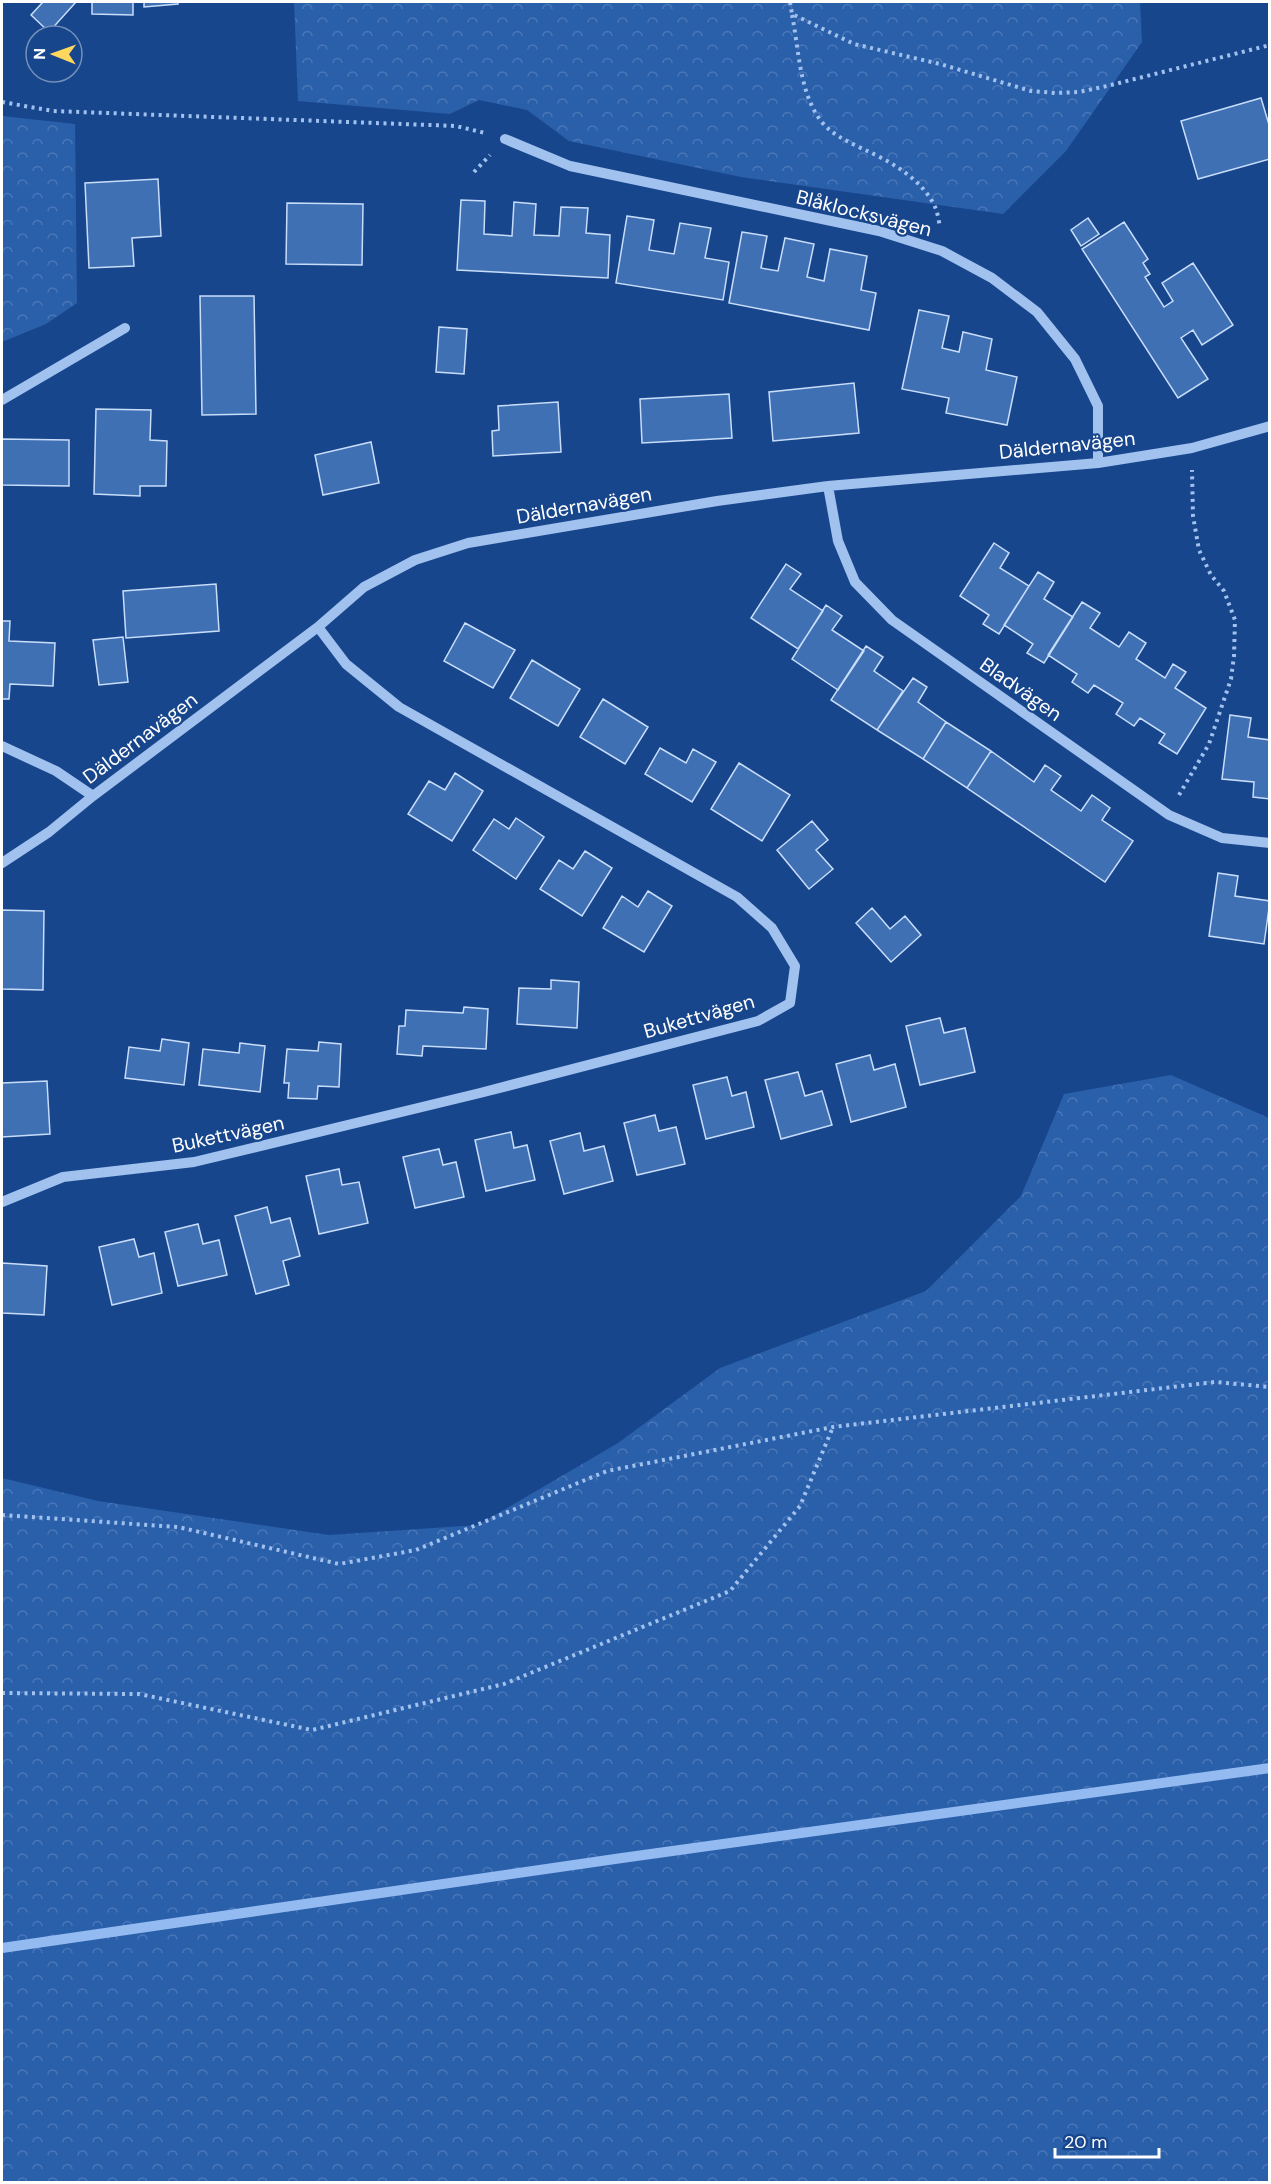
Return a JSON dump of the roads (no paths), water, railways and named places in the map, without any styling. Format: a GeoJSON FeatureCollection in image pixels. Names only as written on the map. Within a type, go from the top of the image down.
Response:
{"type":"FeatureCollection","features":[{"type":"Feature","properties":{"kind":"street","name":"Blåklocksvägen"},"geometry":{"type":"LineString","coordinates":[[505,139],[570,166],[879,231],[942,251],[992,278],[1036,312],[1075,359],[1098,405],[1098,462]]}},
{"type":"Feature","properties":{"kind":"street"},"geometry":{"type":"LineString","coordinates":[[2,400],[124,328]]}},
{"type":"Feature","properties":{"kind":"street","name":"Däldernavägen"},"geometry":{"type":"LineString","coordinates":[[2,863],[49,832],[93,796],[318,627],[364,587],[415,560],[468,543],[706,503],[828,486],[1098,462],[1192,448],[1269,426]]}},
{"type":"Feature","properties":{"kind":"street","name":"Bladvägen"},"geometry":{"type":"LineString","coordinates":[[828,486],[838,542],[855,582],[892,620],[1168,815],[1222,838],[1269,843]]}},
{"type":"Feature","properties":{"kind":"street","name":"Bukettvägen"},"geometry":{"type":"LineString","coordinates":[[2,1202],[63,1177],[194,1162],[480,1093],[758,1021],[790,1003],[795,966],[772,928],[737,897],[399,707],[346,664],[318,627]]}},
{"type":"Feature","properties":{"kind":"street"},"geometry":{"type":"LineString","coordinates":[[2,746],[57,771],[93,796]]}},
{"type":"Feature","properties":{"kind":"waterway"},"geometry":{"type":"LineString","coordinates":[[2,1948],[622,1858],[1270,1768]]}}]}
